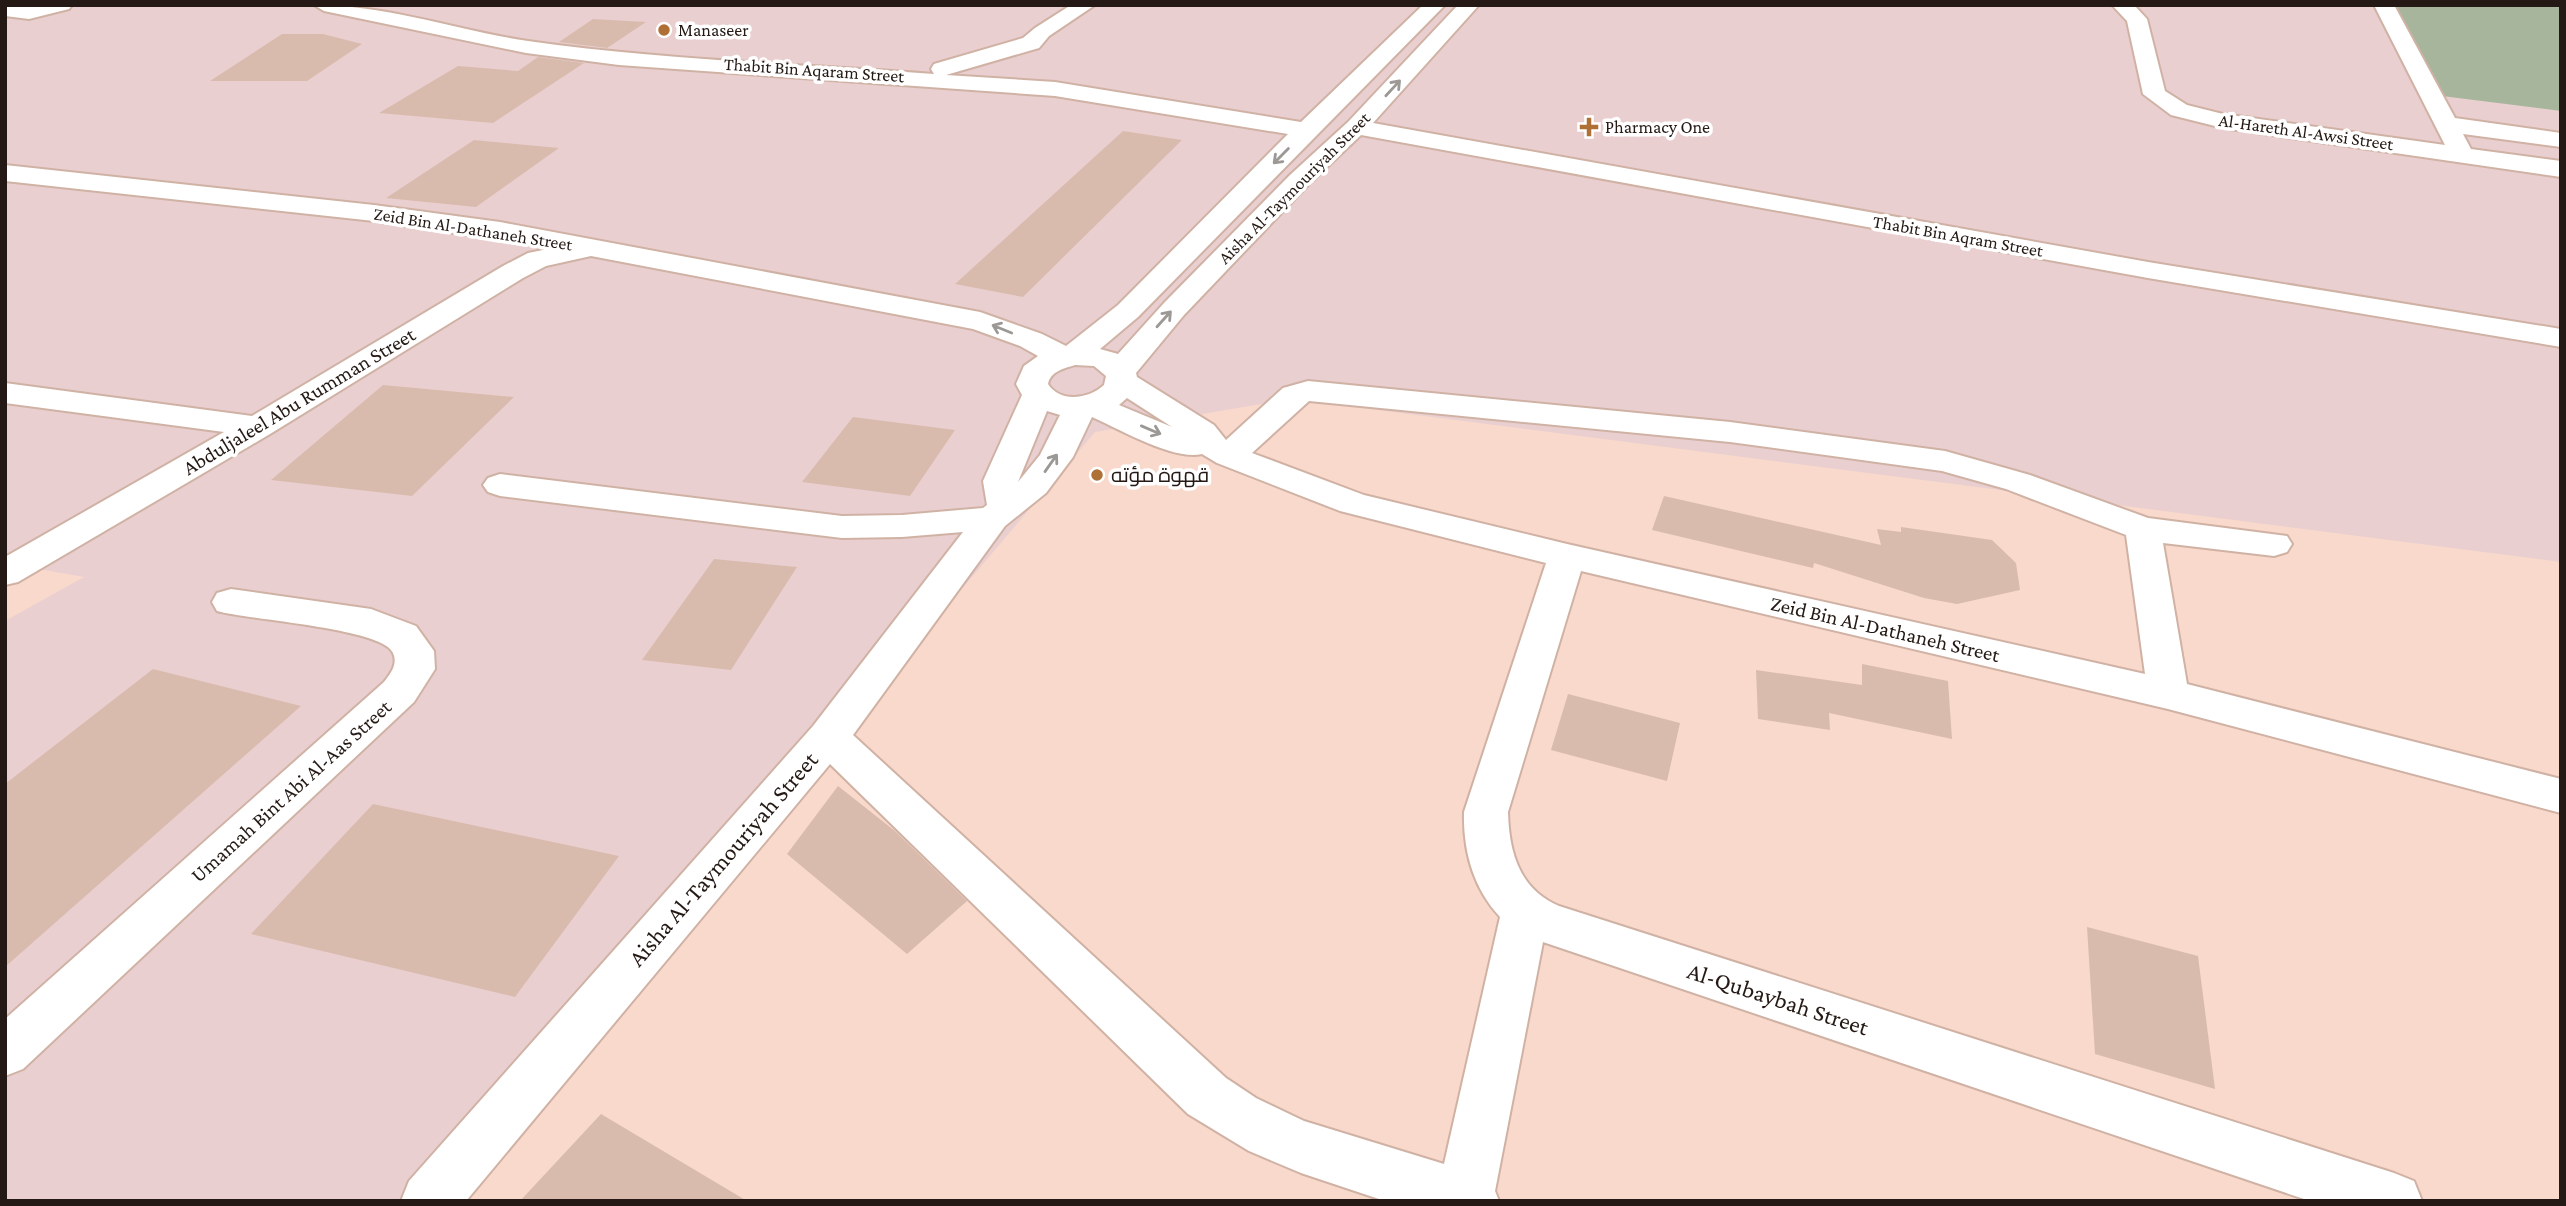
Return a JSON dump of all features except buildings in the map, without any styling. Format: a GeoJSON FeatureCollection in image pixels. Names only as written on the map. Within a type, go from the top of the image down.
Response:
{"type":"FeatureCollection","features":[{"type":"Feature","properties":{"kind":"street"},"geometry":{"type":"LineString","coordinates":[[5,9],[29,13],[62,5]]}},
{"type":"Feature","properties":{"kind":"street","name":"Thabit Bin Aqaram Street"},"geometry":{"type":"LineString","coordinates":[[324,5],[526,47],[619,58],[902,76],[1055,89],[1306,130]]}},
{"type":"Feature","properties":{"kind":"street"},"geometry":{"type":"LineString","coordinates":[[902,76],[951,67],[1031,43],[1042,32],[1085,5]]}},
{"type":"Feature","properties":{"kind":"street","name":"Aisha Al-Taymouriyah Street"},"geometry":{"type":"LineString","coordinates":[[1034,387],[1044,365],[1068,357],[1128,311],[1306,130],[1435,5]]}},
{"type":"Feature","properties":{"kind":"street","name":"Aisha Al-Taymouriyah Street"},"geometry":{"type":"LineString","coordinates":[[429,1201],[828,737],[998,512],[1034,486],[1049,467],[1086,405],[1106,398],[1117,390],[1134,354],[1174,309],[1299,180],[1356,127],[1469,5]]}},
{"type":"Feature","properties":{"kind":"street","name":"Al-Hareth Al-Awsi Street"},"geometry":{"type":"LineString","coordinates":[[2123,5],[2137,19],[2154,94],[2179,110],[2223,121],[2561,170]]}},
{"type":"Feature","properties":{"kind":"street"},"geometry":{"type":"LineString","coordinates":[[2384,5],[2462,155]]}},
{"type":"Feature","properties":{"kind":"street"},"geometry":{"type":"LineString","coordinates":[[1031,43],[1034,65],[1055,89]]}},
{"type":"Feature","properties":{"kind":"street"},"geometry":{"type":"LineString","coordinates":[[2445,124],[2561,140]]}},
{"type":"Feature","properties":{"kind":"street","name":"Thabit Bin Aqram Street"},"geometry":{"type":"LineString","coordinates":[[1356,127],[2148,270],[2561,338]]}},
{"type":"Feature","properties":{"kind":"street","name":"Zeid Bin Al-Dathaneh Street"},"geometry":{"type":"LineString","coordinates":[[5,173],[374,213],[500,230],[733,272],[980,321],[1068,357],[1094,357],[1112,362],[1122,377],[1202,432],[1221,452]]}},
{"type":"Feature","properties":{"kind":"street","name":"Abduljaleel Abu Rumman Street"},"geometry":{"type":"LineString","coordinates":[[5,573],[258,427],[525,265],[555,256],[600,249]]}},
{"type":"Feature","properties":{"kind":"street"},"geometry":{"type":"LineString","coordinates":[[500,485],[842,527],[902,526],[998,512],[1000,481],[1034,387],[998,355],[959,336],[936,314]]}},
{"type":"Feature","properties":{"kind":"street","name":"Zeid Bin Al-Dathaneh Street"},"geometry":{"type":"LineString","coordinates":[[1034,387],[1048,402],[1086,405],[1185,445],[1221,452],[1353,503],[1567,556],[2168,694],[2561,796]]}},
{"type":"Feature","properties":{"kind":"street"},"geometry":{"type":"LineString","coordinates":[[1221,452],[1294,395],[1321,391],[1730,432],[1945,461],[2018,482],[2143,529],[2274,544]]}},
{"type":"Feature","properties":{"kind":"street"},"geometry":{"type":"LineString","coordinates":[[5,393],[258,427]]}},
{"type":"Feature","properties":{"kind":"street"},"geometry":{"type":"LineString","coordinates":[[2143,529],[2168,694]]}},
{"type":"Feature","properties":{"kind":"street","name":"Al-Qubaybah Street"},"geometry":{"type":"LineString","coordinates":[[1567,556],[1486,812],[1485,841],[1497,876],[1525,911],[1575,933],[2394,1201]]}},
{"type":"Feature","properties":{"kind":"street","name":"Umamah Bint Abi Al-Aas Street"},"geometry":{"type":"LineString","coordinates":[[5,1052],[399,692],[415,669],[414,651],[402,636],[371,622],[231,602]]}},
{"type":"Feature","properties":{"kind":"street"},"geometry":{"type":"LineString","coordinates":[[828,737],[1207,1096],[1234,1116],[1281,1139],[1468,1200],[1525,911]]}},
{"type":"Feature","properties":{"kind":"shaded area"},"geometry":{"type":"Polygon","coordinates":[[[5,5],[2561,5],[2561,562],[1292,399],[1095,432],[442,1201],[5,1201],[5,621],[84,577],[5,563],[5,5]]]}},
{"type":"Feature","properties":{"kind":"green space"},"geometry":{"type":"Polygon","coordinates":[[[2393,5],[2561,5],[2561,111],[2442,96],[2393,5]]]}},
{"type":"Feature","properties":{"kind":"place","name":"Manaseer"},"geometry":{"type":"Point","coordinates":[664,30]}},
{"type":"Feature","properties":{"kind":"place","name":"Pharmacy One"},"geometry":{"type":"Point","coordinates":[1589,127]}},
{"type":"Feature","properties":{"kind":"place","name":"قهوة مؤته"},"geometry":{"type":"Point","coordinates":[1097,475]}}]}
